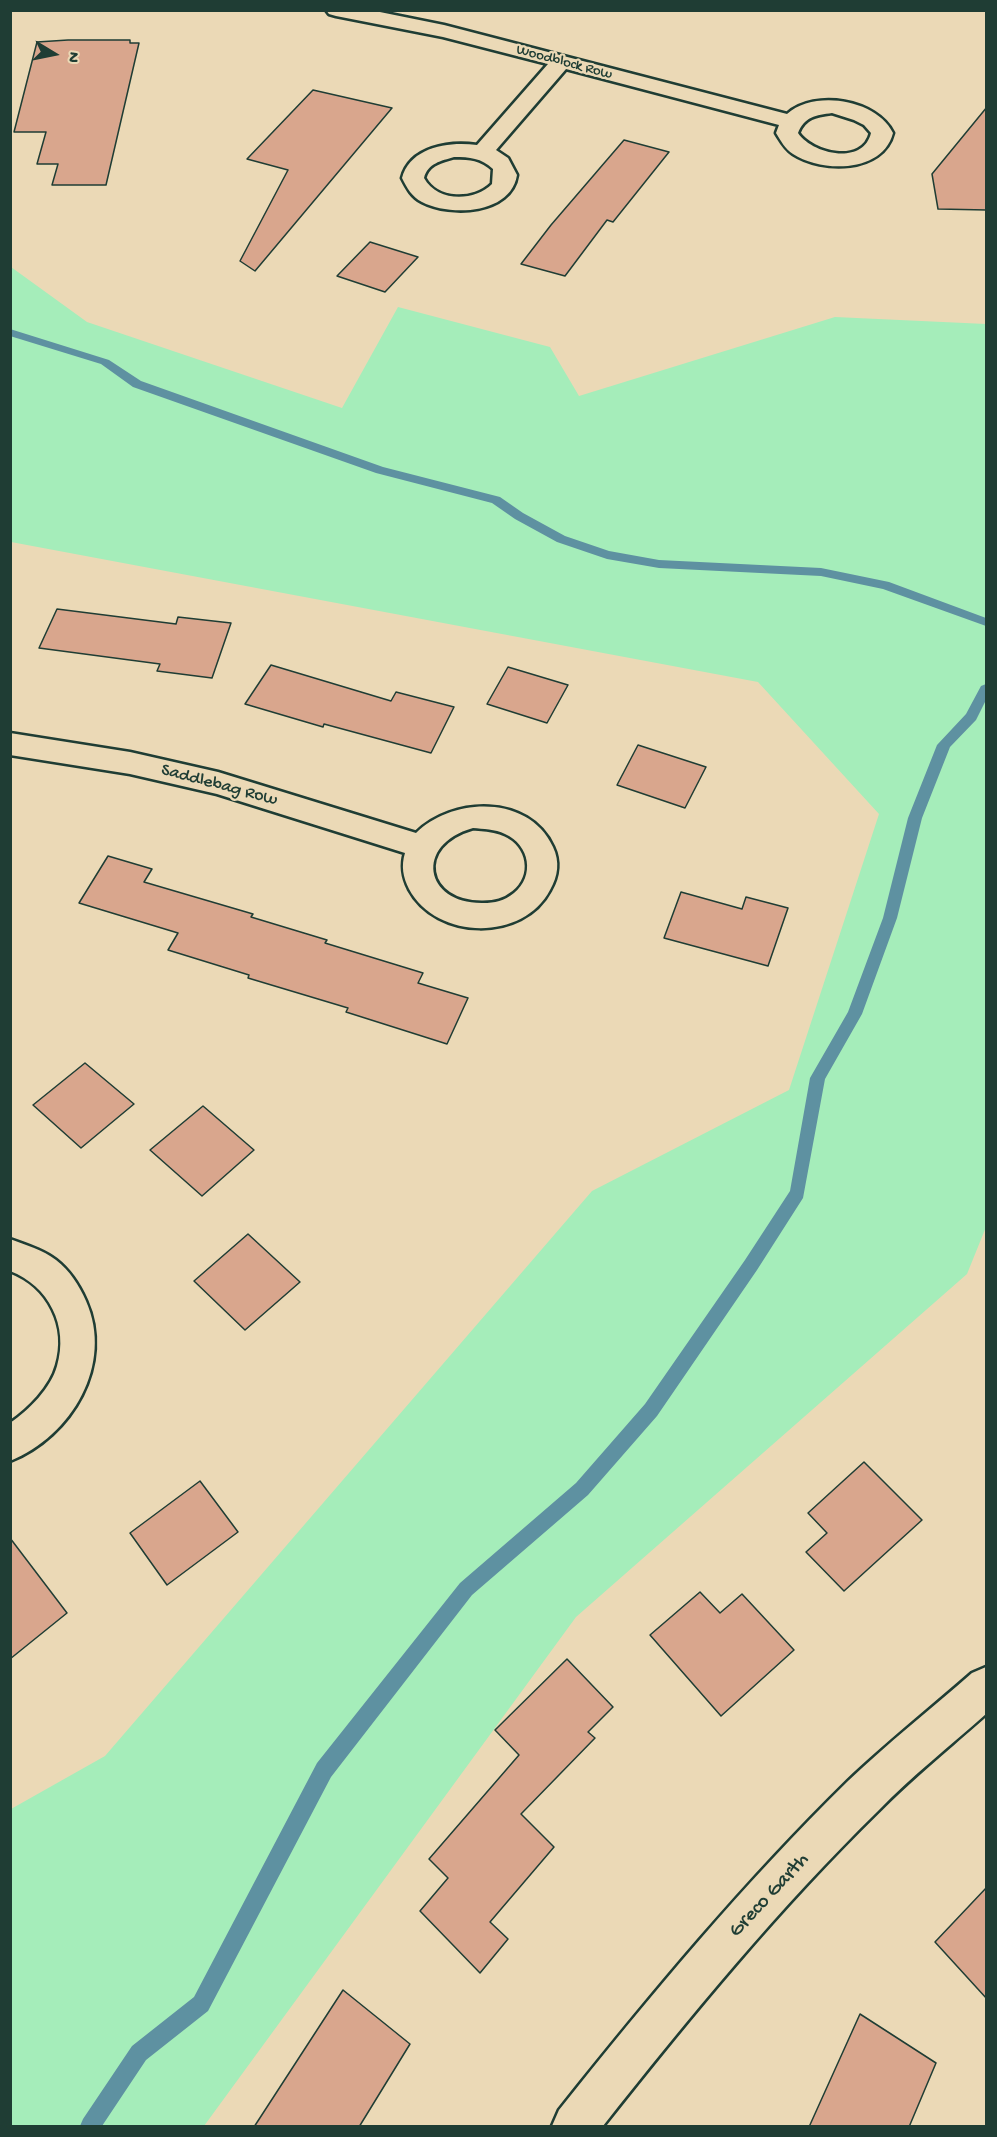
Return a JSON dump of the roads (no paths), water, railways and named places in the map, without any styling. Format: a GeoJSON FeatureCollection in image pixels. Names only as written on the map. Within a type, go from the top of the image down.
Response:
{"type":"FeatureCollection","features":[{"type":"Feature","properties":{"kind":"street","name":"Woodblock Row"},"geometry":{"type":"LineString","coordinates":[[336,10],[450,24],[561,62],[790,121]]}},
{"type":"Feature","properties":{"kind":"street"},"geometry":{"type":"LineString","coordinates":[[482,153],[561,62]]}},
{"type":"Feature","properties":{"kind":"street","name":"Saddlebag Row"},"geometry":{"type":"LineString","coordinates":[[10,744],[130,763],[218,783],[422,847]]}},
{"type":"Feature","properties":{"kind":"street"},"geometry":{"type":"LineString","coordinates":[[10,1256],[31,1261],[57,1281],[78,1322],[75,1370],[54,1409],[27,1435],[10,1443]]}},
{"type":"Feature","properties":{"kind":"street","name":"Greco Garth"},"geometry":{"type":"LineString","coordinates":[[575,2127],[657,2022],[759,1907],[862,1797],[987,1687]]}},
{"type":"Feature","properties":{"kind":"waterway"},"geometry":{"type":"LineString","coordinates":[[10,332],[105,362],[137,384],[380,470],[496,500],[519,516],[561,539],[607,555],[659,564],[821,572],[885,585],[986,622]]}},
{"type":"Feature","properties":{"kind":"waterway"},"geometry":{"type":"LineString","coordinates":[[90,2126],[139,2053],[201,2004],[324,1770],[466,1589],[582,1489],[651,1410],[751,1265],[797,1193],[818,1078],[855,1014],[890,918],[915,818],[944,745],[971,717],[986,689]]}}]}
